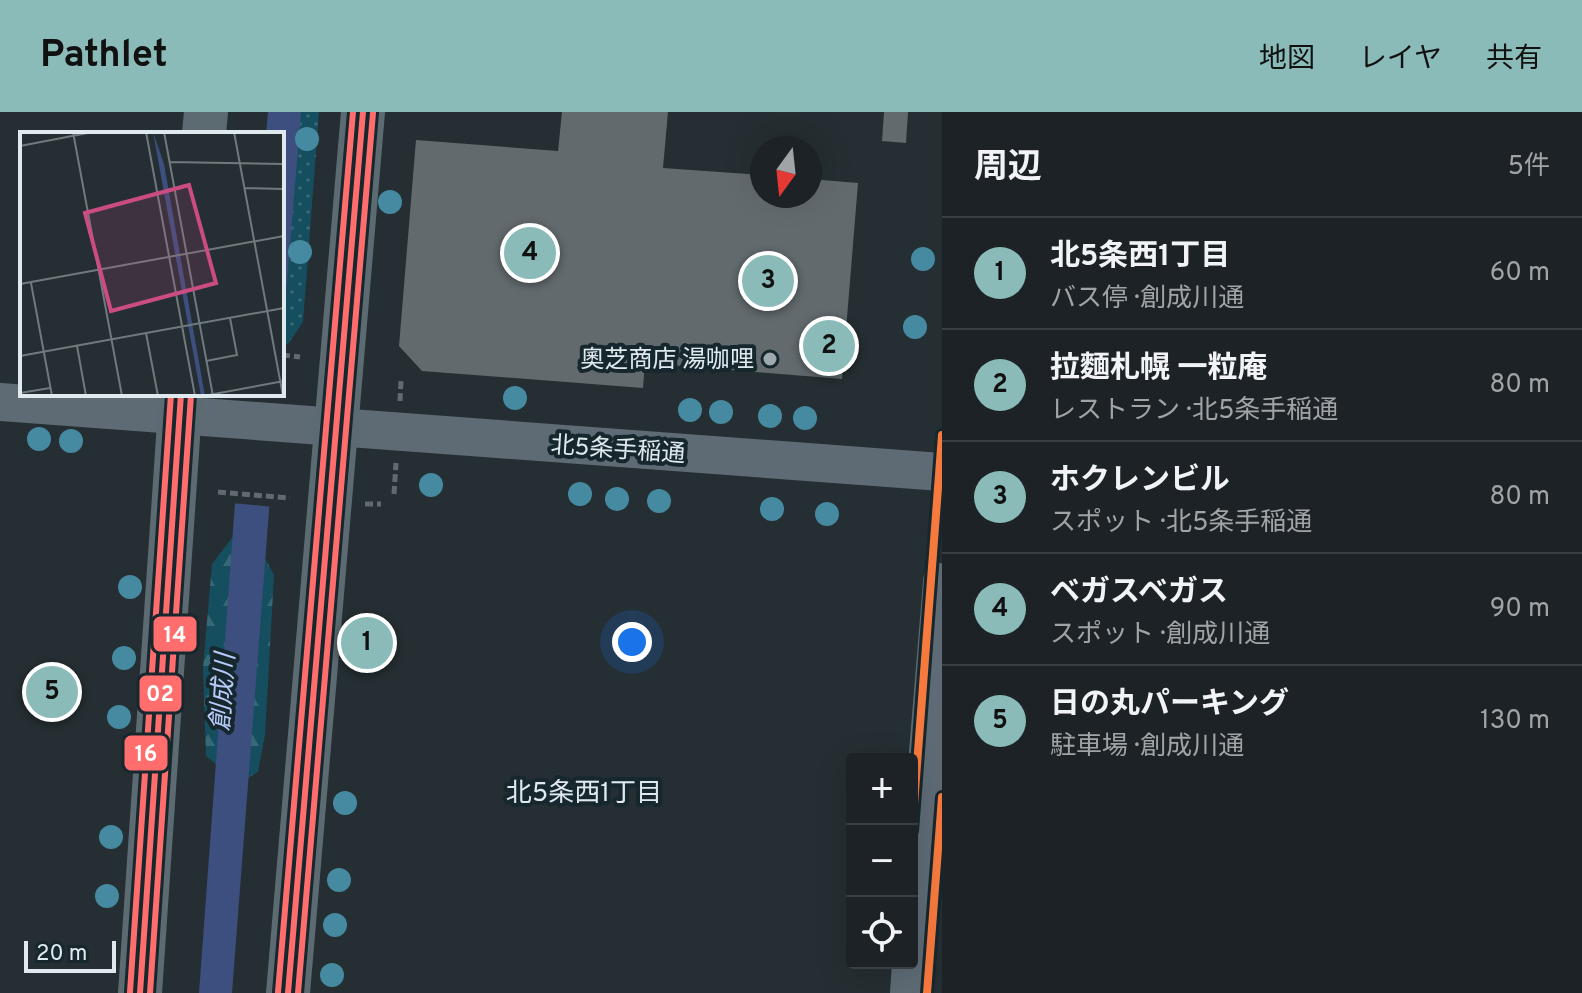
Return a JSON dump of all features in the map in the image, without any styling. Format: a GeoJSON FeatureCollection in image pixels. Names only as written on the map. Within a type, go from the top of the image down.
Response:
{"type":"FeatureCollection","features":[{"type":"Feature","properties":{"kind":"highway"},"geometry":{"type":"LineString","coordinates":[[204,132],[206,112]]}},
{"type":"Feature","properties":{"kind":"highway"},"geometry":{"type":"LineString","coordinates":[[288,993],[316,426],[363,112]]}},
{"type":"Feature","properties":{"kind":"highway"},"geometry":{"type":"LineString","coordinates":[[140,993],[180,405]]}},
{"type":"Feature","properties":{"kind":"street"},"geometry":{"type":"LineString","coordinates":[[0,402],[180,405]]}},
{"type":"Feature","properties":{"kind":"street","name":"北5条手稲通"},"geometry":{"type":"LineString","coordinates":[[180,405],[224,418],[942,472]]}},
{"type":"Feature","properties":{"kind":"street"},"geometry":{"type":"LineString","coordinates":[[916,897],[942,582]]}},
{"type":"Feature","properties":{"kind":"street"},"geometry":{"type":"LineString","coordinates":[[909,993],[911,969]]}},
{"type":"Feature","properties":{"kind":"path"},"geometry":{"type":"LineString","coordinates":[[284,355],[300,357]]}},
{"type":"Feature","properties":{"kind":"path"},"geometry":{"type":"LineString","coordinates":[[218,492],[290,498]]}},
{"type":"Feature","properties":{"kind":"path"},"geometry":{"type":"LineString","coordinates":[[364,503],[381,504]]}},
{"type":"Feature","properties":{"kind":"green space"},"geometry":{"type":"Polygon","coordinates":[[[300,112],[319,112],[303,322],[288,344],[284,345],[300,112]]]}},
{"type":"Feature","properties":{"kind":"green space"},"geometry":{"type":"Polygon","coordinates":[[[245,521],[274,575],[265,735],[258,772],[239,783],[206,756],[203,668],[212,564],[245,521]]]}},
{"type":"Feature","properties":{"kind":"water"},"geometry":{"type":"Polygon","coordinates":[[[268,112],[301,112],[284,320],[284,132],[266,132],[268,112]]]}},
{"type":"Feature","properties":{"kind":"water","name":"創成川"},"geometry":{"type":"Polygon","coordinates":[[[243,396],[278,396],[232,993],[199,993],[243,396]]]}},
{"type":"Feature","properties":{"kind":"pier"},"geometry":{"type":"Polygon","coordinates":[[[239,396],[282,396],[274,507],[232,503],[239,396]]]}},
{"type":"Feature","properties":{"kind":"building"},"geometry":{"type":"Polygon","coordinates":[[[562,112],[668,112],[663,168],[750,174],[750,208],[822,208],[822,180],[858,183],[842,379],[645,363],[643,388],[422,371],[399,346],[416,140],[558,151],[562,112]]]}},
{"type":"Feature","properties":{"kind":"building"},"geometry":{"type":"Polygon","coordinates":[[[884,112],[908,112],[906,143],[882,141],[884,112]]]}},
{"type":"Feature","properties":{"kind":"transit line","name":"16"},"geometry":{"type":"LineString","coordinates":[[278,992],[353,112]]}},
{"type":"Feature","properties":{"kind":"transit line","name":"02"},"geometry":{"type":"LineString","coordinates":[[288,993],[363,112]]}},
{"type":"Feature","properties":{"kind":"transit line","name":"14"},"geometry":{"type":"LineString","coordinates":[[298,993],[373,113]]}},
{"type":"Feature","properties":{"kind":"transit line","name":"16"},"geometry":{"type":"LineString","coordinates":[[130,992],[171,396]]}},
{"type":"Feature","properties":{"kind":"transit line","name":"02"},"geometry":{"type":"LineString","coordinates":[[140,993],[181,396]]}},
{"type":"Feature","properties":{"kind":"transit line","name":"14"},"geometry":{"type":"LineString","coordinates":[[150,993],[191,396]]}},
{"type":"Feature","properties":{"kind":"transit line"},"geometry":{"type":"LineString","coordinates":[[912,825],[942,435]]}},
{"type":"Feature","properties":{"kind":"transit line"},"geometry":{"type":"LineString","coordinates":[[927,993],[942,797]]}},
{"type":"Feature","properties":{"kind":"place","name":"ベガスベガス"},"geometry":{"type":"Point","coordinates":[530,253]}},
{"type":"Feature","properties":{"kind":"place","name":"ホクレンビル"},"geometry":{"type":"Point","coordinates":[768,281]}},
{"type":"Feature","properties":{"kind":"place","name":"拉麵札幌 一粒庵"},"geometry":{"type":"Point","coordinates":[829,346]}},
{"type":"Feature","properties":{"kind":"place","name":"奧芝商店 湯咖哩"},"geometry":{"type":"Point","coordinates":[770,359]}},
{"type":"Feature","properties":{"kind":"place","name":"北5条西1丁目"},"geometry":{"type":"Point","coordinates":[367,643]}},
{"type":"Feature","properties":{"kind":"place","name":"日の丸パーキング"},"geometry":{"type":"Point","coordinates":[52,692]}},
{"type":"Feature","properties":{"kind":"district","name":"北5条西1丁目"},"geometry":{"type":"Point","coordinates":[584,792]}}]}
